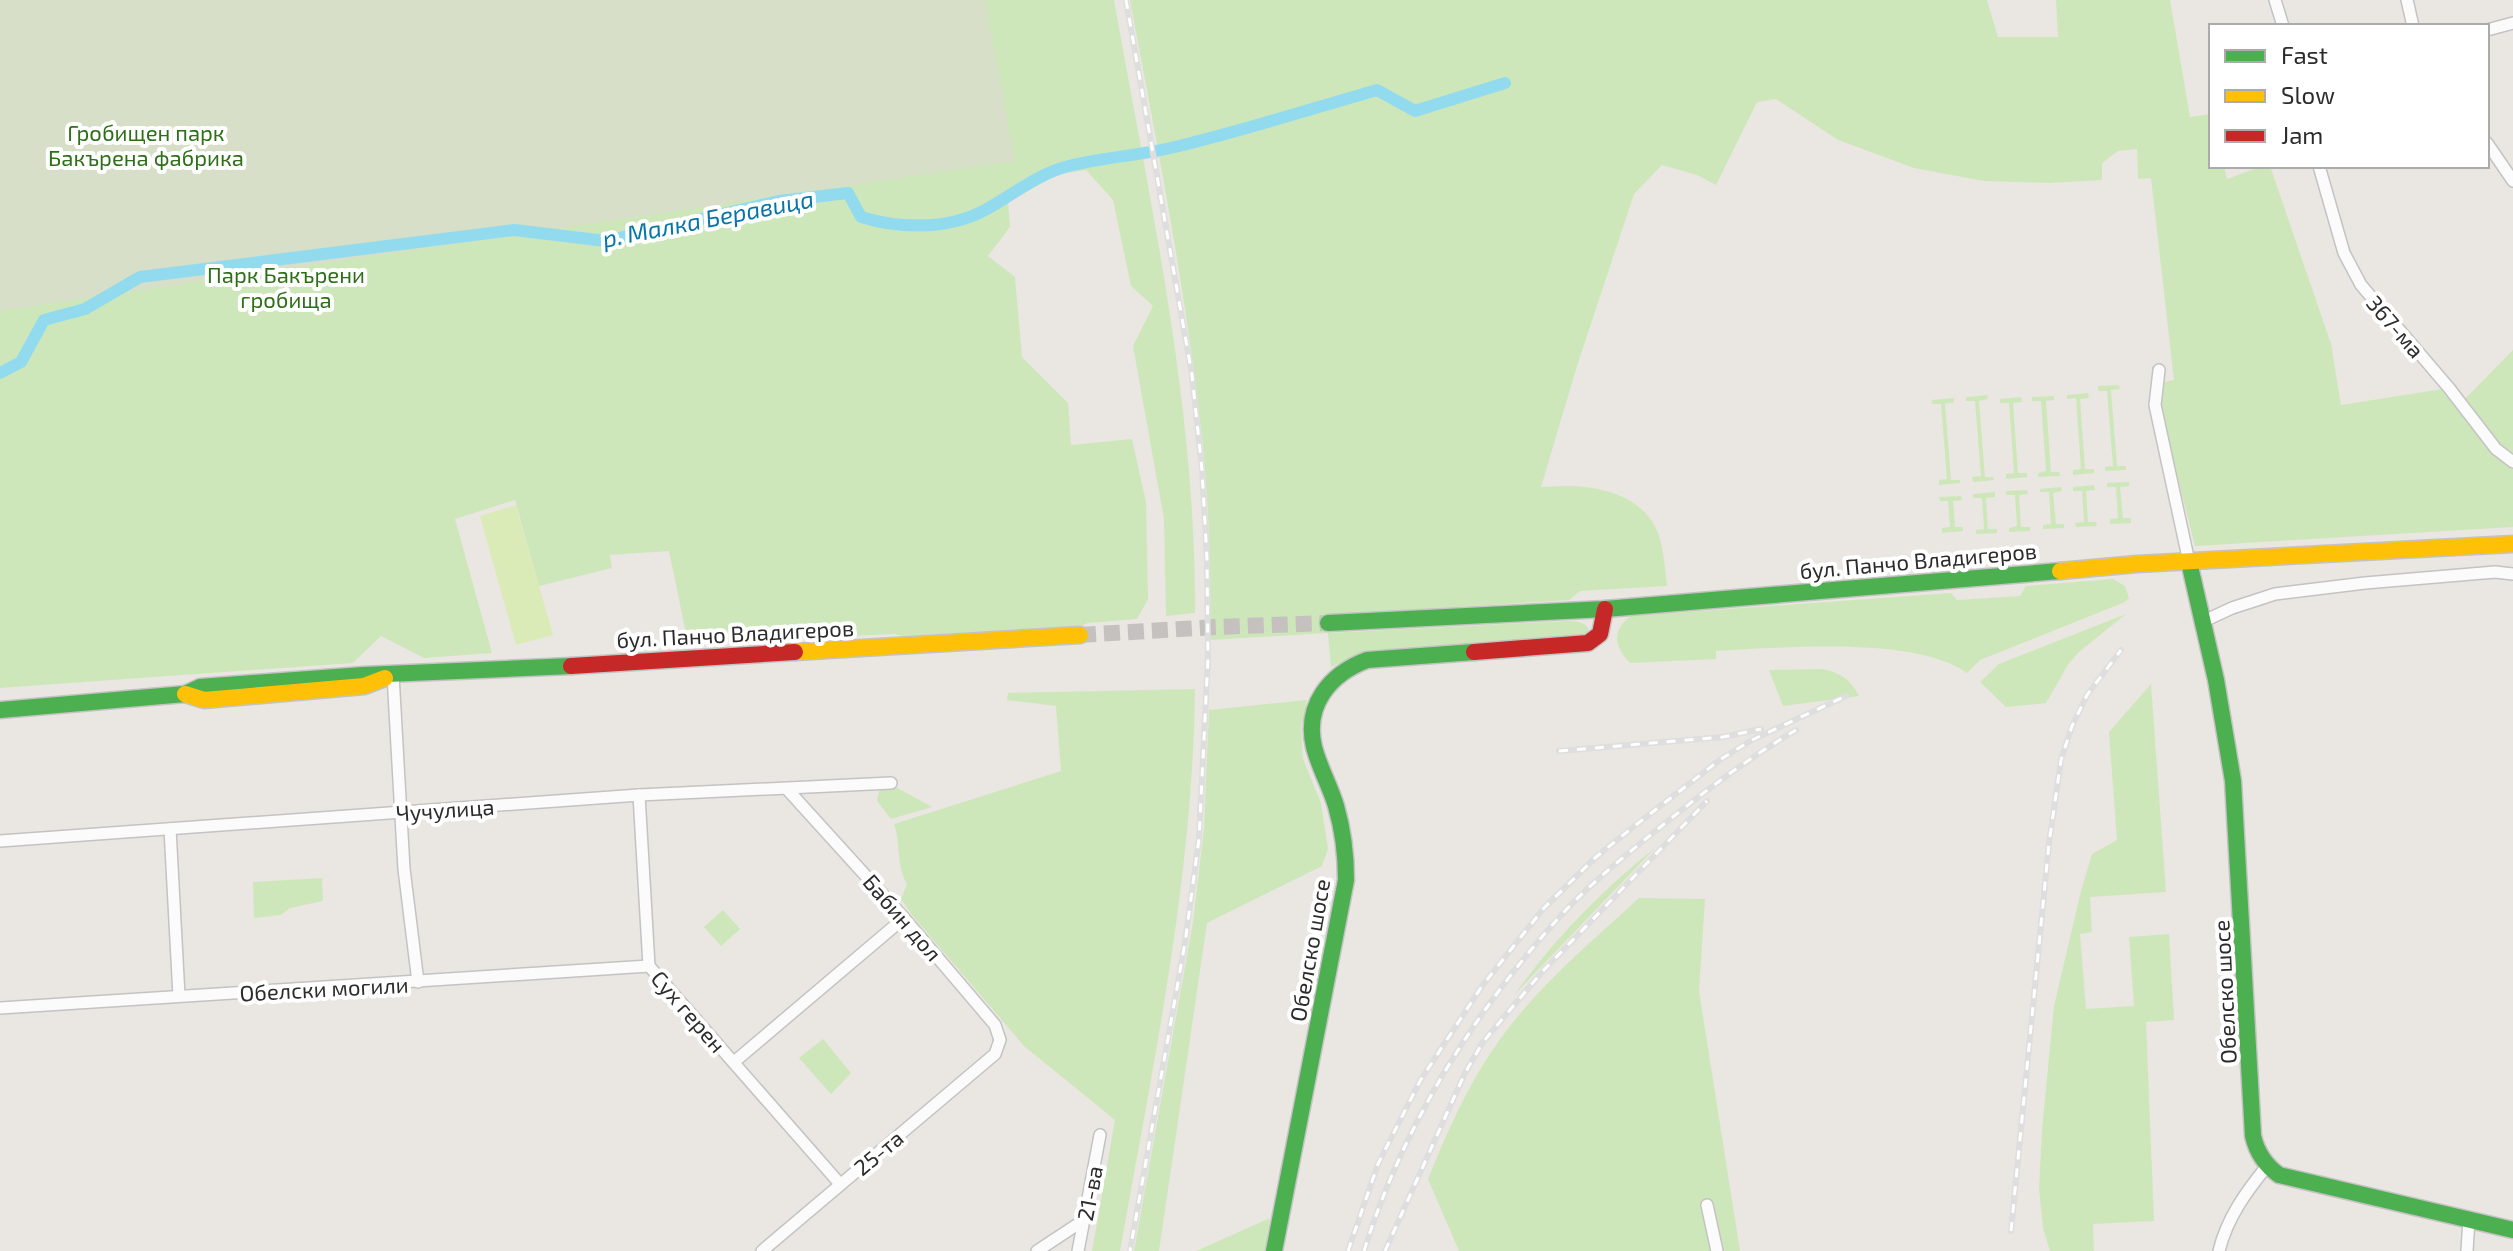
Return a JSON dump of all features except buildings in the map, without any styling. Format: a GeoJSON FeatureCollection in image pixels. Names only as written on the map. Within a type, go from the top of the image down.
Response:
{"type":"FeatureCollection","features":[{"type":"Feature","properties":{"kind":"street"},"geometry":{"type":"LineString","coordinates":[[2275,0],[2282,24]]}},
{"type":"Feature","properties":{"kind":"street"},"geometry":{"type":"LineString","coordinates":[[2407,0],[2413,24]]}},
{"type":"Feature","properties":{"kind":"street"},"geometry":{"type":"LineString","coordinates":[[2489,29],[2513,23]]}},
{"type":"Feature","properties":{"kind":"street"},"geometry":{"type":"LineString","coordinates":[[2489,145],[2507,164],[2513,181]]}},
{"type":"Feature","properties":{"kind":"street","name":"367-ма"},"geometry":{"type":"LineString","coordinates":[[2320,168],[2344,253],[2361,285],[2449,388],[2496,449],[2513,462]]}},
{"type":"Feature","properties":{"kind":"street"},"geometry":{"type":"LineString","coordinates":[[2159,370],[2155,405],[2189,562]]}},
{"type":"Feature","properties":{"kind":"street","name":"бул. Панчо Владигеров"},"geometry":{"type":"LineString","coordinates":[[1328,623],[1605,609],[1873,585],[2189,562],[2513,544]]}},
{"type":"Feature","properties":{"kind":"street","name":"Обелско шосе"},"geometry":{"type":"LineString","coordinates":[[2189,562],[2216,680],[2233,781],[2253,1136],[2258,1154],[2267,1166]]}},
{"type":"Feature","properties":{"kind":"street"},"geometry":{"type":"LineString","coordinates":[[2202,622],[2275,594],[2452,575],[2513,574]]}},
{"type":"Feature","properties":{"kind":"street","name":"Обелско шосе"},"geometry":{"type":"LineString","coordinates":[[1274,1251],[1346,880],[1343,835],[1336,805],[1313,744],[1313,714],[1320,694],[1340,671],[1367,660],[1588,643],[1600,634],[1605,609]]}},
{"type":"Feature","properties":{"kind":"street","name":"бул. Панчо Владигеров"},"geometry":{"type":"LineString","coordinates":[[0,710],[185,694],[200,687],[363,675],[1080,635]]}},
{"type":"Feature","properties":{"kind":"street"},"geometry":{"type":"LineString","coordinates":[[393,675],[404,869],[418,982]]}},
{"type":"Feature","properties":{"kind":"street","name":"Чучулица"},"geometry":{"type":"LineString","coordinates":[[0,841],[639,795],[891,783]]}},
{"type":"Feature","properties":{"kind":"street","name":"Бабин дол"},"geometry":{"type":"LineString","coordinates":[[787,789],[904,918],[995,1025],[1000,1040],[995,1054]]}},
{"type":"Feature","properties":{"kind":"street","name":"Сух герен"},"geometry":{"type":"LineString","coordinates":[[639,795],[649,966],[840,1184]]}},
{"type":"Feature","properties":{"kind":"street"},"geometry":{"type":"LineString","coordinates":[[170,829],[179,996]]}},
{"type":"Feature","properties":{"kind":"street"},"geometry":{"type":"LineString","coordinates":[[734,1062],[904,918]]}},
{"type":"Feature","properties":{"kind":"street","name":"Обелски могили"},"geometry":{"type":"LineString","coordinates":[[0,1008],[649,966]]}},
{"type":"Feature","properties":{"kind":"street","name":"25-та"},"geometry":{"type":"LineString","coordinates":[[762,1251],[995,1054]]}},
{"type":"Feature","properties":{"kind":"street","name":"21-ва"},"geometry":{"type":"LineString","coordinates":[[1078,1251],[1100,1135]]}},
{"type":"Feature","properties":{"kind":"street"},"geometry":{"type":"LineString","coordinates":[[2219,1251],[2237,1205],[2267,1166],[2279,1175],[2513,1230]]}},
{"type":"Feature","properties":{"kind":"street"},"geometry":{"type":"LineString","coordinates":[[1707,1205],[1717,1251]]}},
{"type":"Feature","properties":{"kind":"street"},"geometry":{"type":"LineString","coordinates":[[2467,1251],[2469,1219]]}},
{"type":"Feature","properties":{"kind":"street"},"geometry":{"type":"LineString","coordinates":[[1037,1251],[1084,1220]]}},
{"type":"Feature","properties":{"kind":"green space","name":"Парк Бакърени гробища"},"geometry":{"type":"Polygon","coordinates":[[[0,0],[1114,0],[1156,228],[1179,381],[1188,458],[1195,613],[1166,616],[1164,519],[1133,346],[1153,306],[1131,286],[1113,200],[1086,170],[1059,174],[1008,202],[1010,227],[988,256],[1015,277],[1022,357],[1068,403],[1071,445],[1132,439],[1146,502],[1148,599],[1137,619],[1088,623],[1079,627],[688,643],[669,551],[610,555],[612,568],[539,586],[515,500],[455,519],[492,653],[424,658],[381,636],[353,663],[0,688],[0,0]]]}},
{"type":"Feature","properties":{"kind":"green space","name":"Гробищен парк Бакърена фабрика"},"geometry":{"type":"Polygon","coordinates":[[[0,0],[985,0],[1015,161],[0,311],[0,0]]]}},
{"type":"Feature","properties":{"kind":"green space"},"geometry":{"type":"Polygon","coordinates":[[[1130,0],[1987,0],[1998,37],[2058,37],[2056,0],[2170,0],[2190,117],[2209,114],[2209,168],[2224,168],[2227,179],[2257,168],[2271,168],[2331,344],[2341,405],[2449,388],[2461,403],[2513,350],[2513,527],[2195,546],[2154,384],[2174,380],[2151,178],[2138,179],[2137,149],[2118,151],[2102,163],[2102,180],[2049,183],[1984,181],[1914,168],[1838,140],[1776,99],[1757,102],[1716,185],[1697,175],[1662,165],[1634,194],[1541,487],[1594,488],[1634,503],[1653,523],[1659,536],[1667,586],[1580,591],[1569,600],[1328,615],[1329,633],[1568,621],[1580,622],[1589,629],[1579,637],[1362,653],[1331,667],[1328,633],[1210,640],[1210,558],[1203,448],[1169,210],[1130,0]]]}},
{"type":"Feature","properties":{"kind":"green space"},"geometry":{"type":"Polygon","coordinates":[[[2119,385],[2120,389],[2111,390],[2117,466],[2126,466],[2126,470],[2105,471],[2105,467],[2113,466],[2107,391],[2098,391],[2098,386],[2119,385]]]}},
{"type":"Feature","properties":{"kind":"green space"},"geometry":{"type":"Polygon","coordinates":[[[2088,393],[2089,398],[2080,399],[2085,469],[2094,469],[2094,473],[2073,475],[2073,470],[2081,469],[2076,398],[2067,399],[2067,395],[2088,393]]]}},
{"type":"Feature","properties":{"kind":"green space"},"geometry":{"type":"Polygon","coordinates":[[[1987,395],[1988,399],[1979,401],[1985,477],[1993,477],[1994,480],[1973,482],[1972,477],[1981,476],[1975,401],[1966,401],[1966,397],[1987,395]]]}},
{"type":"Feature","properties":{"kind":"green space"},"geometry":{"type":"Polygon","coordinates":[[[2054,396],[2054,400],[2046,401],[2051,472],[2059,472],[2060,476],[2038,477],[2038,473],[2046,471],[2041,401],[2032,401],[2032,397],[2054,396]]]}},
{"type":"Feature","properties":{"kind":"green space"},"geometry":{"type":"Polygon","coordinates":[[[2021,397],[2022,402],[2013,403],[2018,473],[2027,473],[2027,477],[2006,479],[2006,474],[2014,473],[2009,403],[2000,403],[2000,399],[2021,397]]]}},
{"type":"Feature","properties":{"kind":"green space"},"geometry":{"type":"Polygon","coordinates":[[[1954,398],[1954,402],[1945,404],[1951,480],[1960,480],[1960,483],[1939,485],[1939,480],[1947,479],[1941,404],[1932,404],[1932,400],[1954,398]]]}},
{"type":"Feature","properties":{"kind":"green space"},"geometry":{"type":"Polygon","coordinates":[[[2129,482],[2129,486],[2120,487],[2123,518],[2131,518],[2131,523],[2110,524],[2110,519],[2118,518],[2116,487],[2107,487],[2107,483],[2129,482]]]}},
{"type":"Feature","properties":{"kind":"green space"},"geometry":{"type":"Polygon","coordinates":[[[2094,485],[2095,490],[2086,491],[2088,522],[2096,522],[2097,526],[2076,527],[2075,523],[2084,522],[2082,491],[2073,491],[2073,487],[2094,485]]]}},
{"type":"Feature","properties":{"kind":"green space"},"geometry":{"type":"Polygon","coordinates":[[[2061,487],[2062,491],[2053,493],[2056,524],[2064,524],[2064,528],[2043,529],[2043,525],[2051,524],[2049,492],[2040,492],[2040,489],[2061,487]]]}},
{"type":"Feature","properties":{"kind":"green space"},"geometry":{"type":"Polygon","coordinates":[[[2027,490],[2028,494],[2019,495],[2021,527],[2030,527],[2030,531],[2009,532],[2009,528],[2017,526],[2015,495],[2006,495],[2006,491],[2027,490]]]}},
{"type":"Feature","properties":{"kind":"green space"},"geometry":{"type":"Polygon","coordinates":[[[1995,492],[1995,497],[1986,498],[1988,529],[1997,529],[1997,533],[1976,534],[1976,530],[1984,529],[1982,498],[1973,498],[1973,494],[1995,492]]]}},
{"type":"Feature","properties":{"kind":"green space"},"geometry":{"type":"Polygon","coordinates":[[[1961,496],[1962,500],[1953,501],[1955,527],[1963,527],[1963,531],[1942,533],[1942,528],[1950,527],[1948,501],[1940,501],[1939,497],[1961,496]]]}},
{"type":"Feature","properties":{"kind":"green space"},"geometry":{"type":"Polygon","coordinates":[[[516,505],[553,635],[516,645],[480,516],[516,505]]]}},
{"type":"Feature","properties":{"kind":"green space"},"geometry":{"type":"Polygon","coordinates":[[[2113,579],[2125,586],[2129,598],[2125,602],[1980,660],[1967,673],[1944,661],[1915,653],[1846,647],[1716,651],[1716,659],[1630,663],[1617,639],[1620,627],[1631,616],[1951,593],[1957,600],[2020,596],[2026,586],[2113,579]]]}},
{"type":"Feature","properties":{"kind":"green space"},"geometry":{"type":"Polygon","coordinates":[[[2126,614],[2069,663],[2046,703],[2006,707],[1980,682],[1999,664],[2126,614]]]}},
{"type":"Feature","properties":{"kind":"green space"},"geometry":{"type":"Polygon","coordinates":[[[1821,669],[1844,677],[1859,696],[1783,706],[1769,670],[1821,669]]]}},
{"type":"Feature","properties":{"kind":"green space"},"geometry":{"type":"Polygon","coordinates":[[[2151,684],[2166,892],[2090,897],[2092,932],[2080,934],[2086,1009],[2134,1006],[2129,937],[2169,934],[2174,1020],[2146,1022],[2154,1221],[2093,1224],[2094,1251],[2050,1251],[2043,1228],[2039,1189],[2054,1006],[2092,854],[2117,840],[2109,732],[2151,684]]]}},
{"type":"Feature","properties":{"kind":"green space"},"geometry":{"type":"Polygon","coordinates":[[[1195,689],[1193,760],[1179,901],[1158,1041],[1120,1251],[1092,1251],[1115,1120],[1024,1046],[912,915],[901,899],[907,884],[901,869],[894,824],[1061,771],[1056,706],[1007,700],[1008,693],[1195,689]]]}},
{"type":"Feature","properties":{"kind":"green space"},"geometry":{"type":"Polygon","coordinates":[[[1307,700],[1301,727],[1303,759],[1321,803],[1328,849],[1322,866],[1207,923],[1159,1251],[1134,1251],[1193,922],[1204,829],[1209,710],[1307,700]]]}},
{"type":"Feature","properties":{"kind":"green space"},"geometry":{"type":"Polygon","coordinates":[[[894,786],[932,807],[891,819],[877,801],[880,788],[894,786]]]}},
{"type":"Feature","properties":{"kind":"green space"},"geometry":{"type":"Polygon","coordinates":[[[1655,848],[1515,994],[1546,953],[1580,916],[1655,848]]]}},
{"type":"Feature","properties":{"kind":"green space"},"geometry":{"type":"Polygon","coordinates":[[[322,878],[323,901],[290,908],[281,915],[254,918],[253,882],[322,878]]]}},
{"type":"Feature","properties":{"kind":"green space"},"geometry":{"type":"Polygon","coordinates":[[[1639,898],[1705,899],[1699,991],[1740,1251],[1459,1251],[1428,1179],[1466,1095],[1494,1048],[1526,1007],[1639,898]]]}},
{"type":"Feature","properties":{"kind":"green space"},"geometry":{"type":"Polygon","coordinates":[[[723,910],[740,929],[721,946],[704,927],[723,910]]]}},
{"type":"Feature","properties":{"kind":"green space"},"geometry":{"type":"Polygon","coordinates":[[[823,1039],[851,1073],[831,1094],[799,1058],[823,1039]]]}},
{"type":"Feature","properties":{"kind":"green space"},"geometry":{"type":"Polygon","coordinates":[[[1270,1218],[1265,1251],[1196,1251],[1270,1218]]]}},
{"type":"Feature","properties":{"kind":"waterway","name":"р. Малка Беравица"},"geometry":{"type":"LineString","coordinates":[[0,373],[21,362],[44,320],[85,309],[140,277],[514,230],[606,241],[779,201],[848,193],[861,217],[892,224],[940,224],[971,217],[1034,180],[1065,167],[1179,146],[1377,90],[1415,111],[1505,83]]}},
{"type":"Feature","properties":{"kind":"tunnel"},"geometry":{"type":"LineString","coordinates":[[1080,635],[1328,623]]}},
{"type":"Feature","properties":{"kind":"railway"},"geometry":{"type":"LineString","coordinates":[[1126,0],[1192,375],[1202,470],[1208,658],[1199,839],[1185,943],[1130,1251]]}},
{"type":"Feature","properties":{"kind":"railway"},"geometry":{"type":"LineString","coordinates":[[2011,1231],[2049,843],[2061,760],[2072,726],[2087,695],[2121,650]]}},
{"type":"Feature","properties":{"kind":"railway"},"geometry":{"type":"LineString","coordinates":[[1348,1251],[1378,1164],[1420,1081],[1482,986],[1544,908],[1596,857],[1721,759],[1752,740],[1846,696]]}},
{"type":"Feature","properties":{"kind":"railway"},"geometry":{"type":"LineString","coordinates":[[1559,751],[1723,737],[1761,729]]}},
{"type":"Feature","properties":{"kind":"railway"},"geometry":{"type":"LineString","coordinates":[[1364,1251],[1398,1162],[1419,1119],[1467,1036],[1523,959],[1566,910],[1617,862],[1725,777],[1796,730]]}},
{"type":"Feature","properties":{"kind":"railway"},"geometry":{"type":"LineString","coordinates":[[1385,1251],[1465,1073],[1483,1042],[1542,972],[1707,801]]}},
{"type":"Feature","properties":{"kind":"traffic: fast"},"geometry":{"type":"LineString","coordinates":[[2189,562],[2216,680],[2233,781],[2253,1136],[2259,1153],[2279,1175],[2513,1230]]}},
{"type":"Feature","properties":{"kind":"traffic: fast"},"geometry":{"type":"LineString","coordinates":[[1328,623],[1605,609],[2060,571]]}},
{"type":"Feature","properties":{"kind":"traffic: fast"},"geometry":{"type":"LineString","coordinates":[[1274,1251],[1346,880],[1344,843],[1338,815],[1314,747],[1312,732],[1317,705],[1331,683],[1367,660],[1474,652]]}},
{"type":"Feature","properties":{"kind":"traffic: fast"},"geometry":{"type":"LineString","coordinates":[[0,710],[185,694],[200,687],[363,675],[571,666]]}},
{"type":"Feature","properties":{"kind":"traffic: slow"},"geometry":{"type":"LineString","coordinates":[[2060,571],[2137,564],[2513,544]]}},
{"type":"Feature","properties":{"kind":"traffic: slow"},"geometry":{"type":"LineString","coordinates":[[795,652],[1080,635]]}},
{"type":"Feature","properties":{"kind":"traffic: slow"},"geometry":{"type":"LineString","coordinates":[[185,694],[204,700],[364,686],[385,678]]}},
{"type":"Feature","properties":{"kind":"traffic: jam"},"geometry":{"type":"LineString","coordinates":[[1474,652],[1588,643],[1600,634],[1605,609]]}},
{"type":"Feature","properties":{"kind":"traffic: jam"},"geometry":{"type":"LineString","coordinates":[[571,666],[795,652]]}}]}
